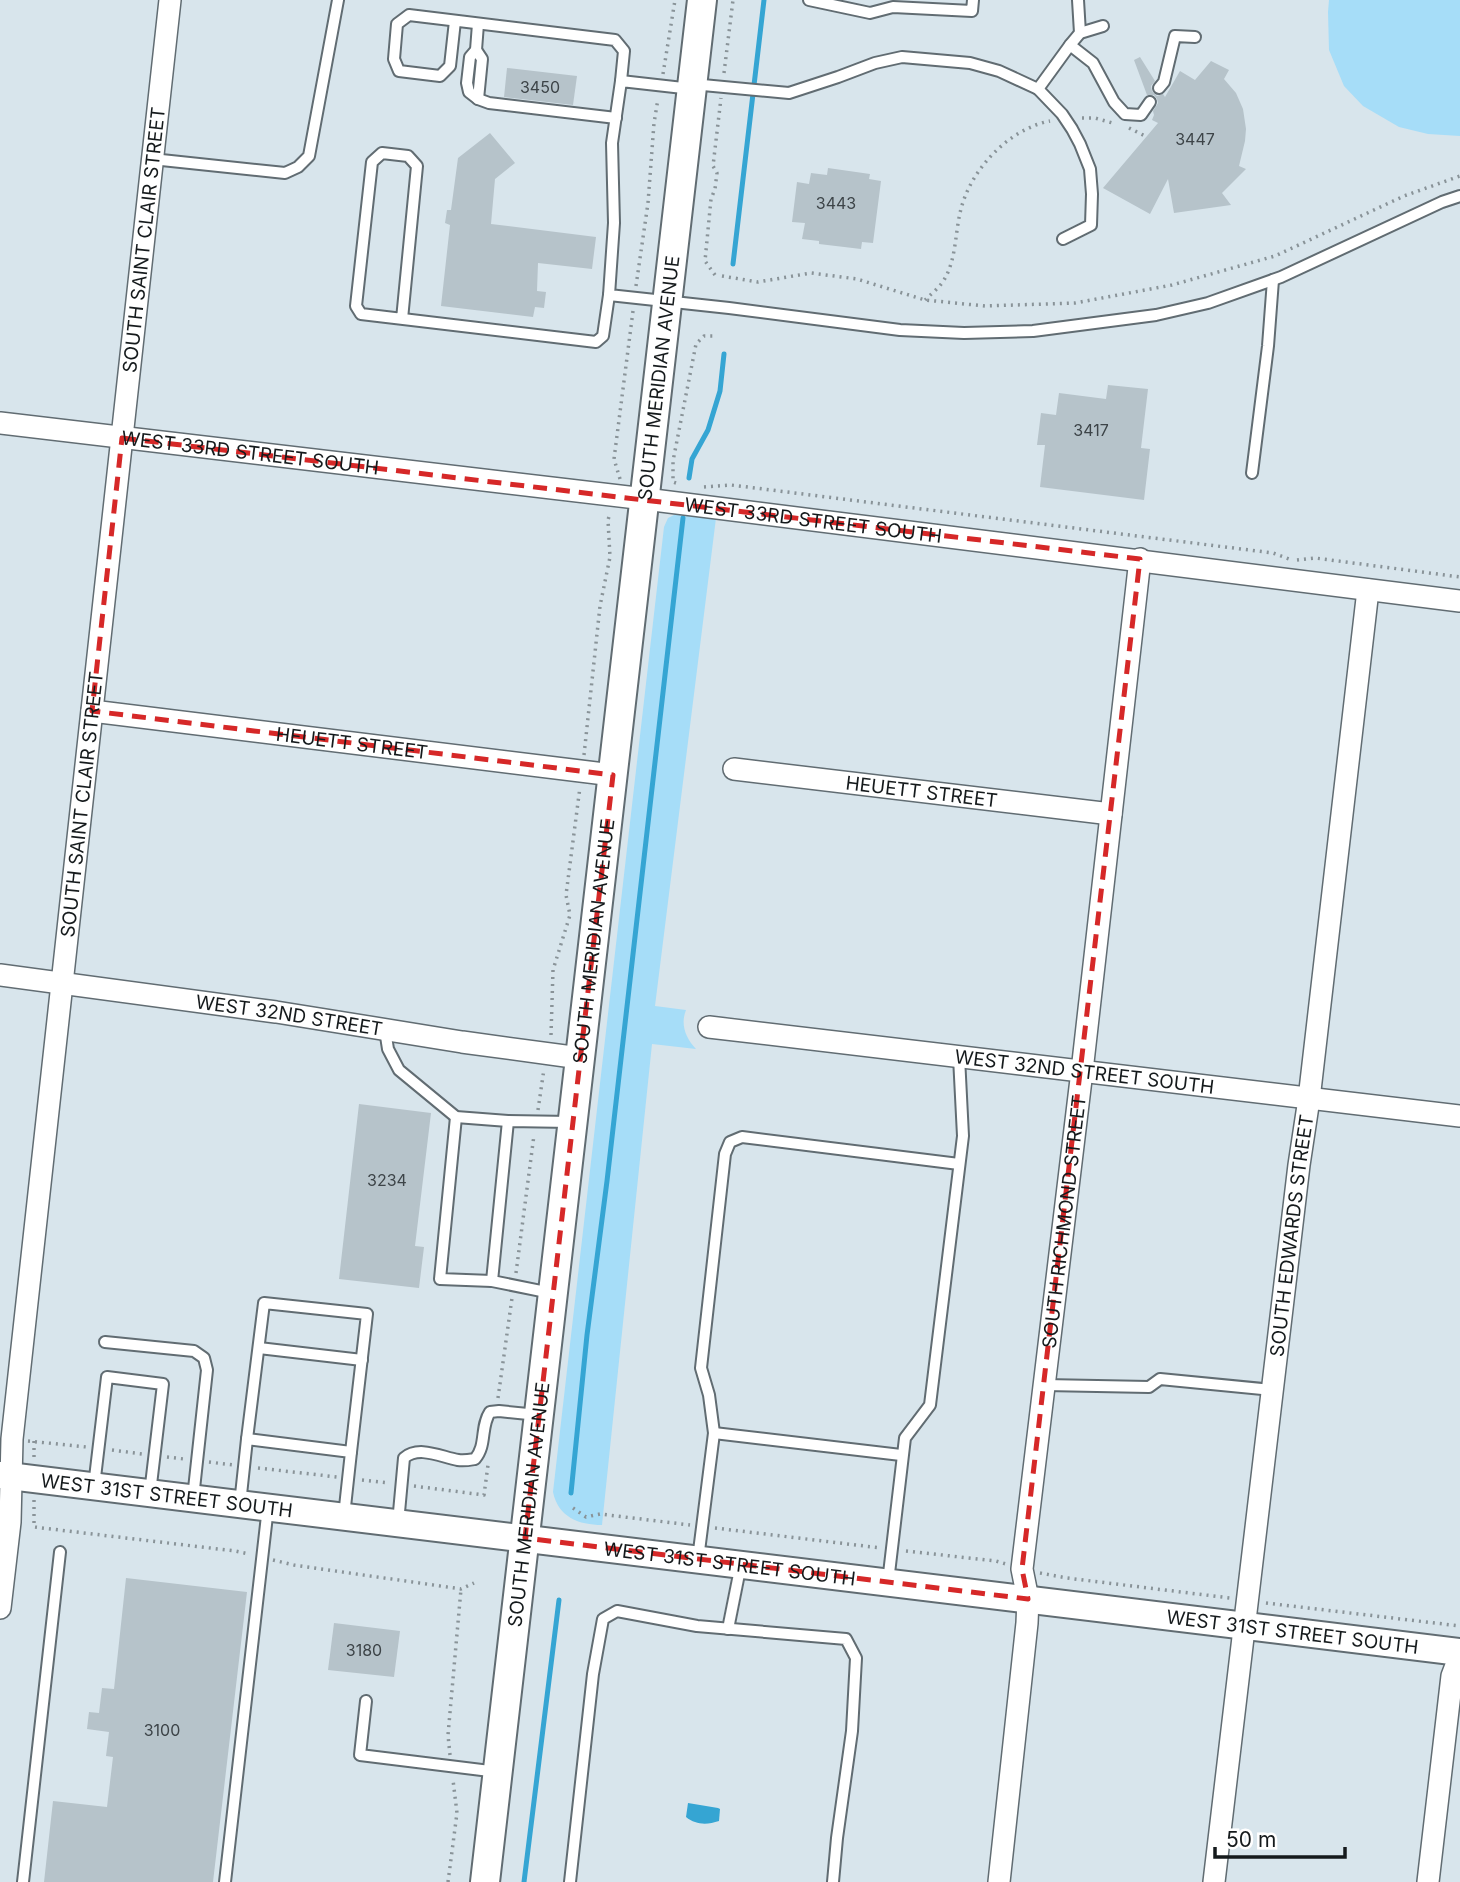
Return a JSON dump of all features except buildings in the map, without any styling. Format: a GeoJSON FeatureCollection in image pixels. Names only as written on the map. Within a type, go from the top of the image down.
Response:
{"type":"FeatureCollection","features":[{"type":"Feature","properties":{"kind":"main road","name":"SOUTH MERIDIAN AVENUE"},"geometry":{"type":"LineString","coordinates":[[485,1882],[702,0]]}},
{"type":"Feature","properties":{"kind":"street","name":"SOUTH SAINT CLAIR STREET"},"geometry":{"type":"LineString","coordinates":[[0,1608],[15,1477],[23,1440],[62,984],[170,0]]}},
{"type":"Feature","properties":{"kind":"street","name":"WEST 33RD STREET SOUTH"},"geometry":{"type":"LineString","coordinates":[[0,423],[615,495],[1460,600]]}},
{"type":"Feature","properties":{"kind":"street","name":"SOUTH RICHMOND STREET"},"geometry":{"type":"LineString","coordinates":[[999,1882],[1027,1623],[1028,1599],[1022,1569],[1140,559]]}},
{"type":"Feature","properties":{"kind":"street","name":"SOUTH EDWARDS STREET"},"geometry":{"type":"LineString","coordinates":[[1214,1882],[1368,590]]}},
{"type":"Feature","properties":{"kind":"street","name":"HEUETT STREET"},"geometry":{"type":"LineString","coordinates":[[92,711],[613,775]]}},
{"type":"Feature","properties":{"kind":"street","name":"HEUETT STREET"},"geometry":{"type":"LineString","coordinates":[[734,769],[1111,814]]}},
{"type":"Feature","properties":{"kind":"street","name":"WEST 32ND STREET"},"geometry":{"type":"LineString","coordinates":[[0,975],[580,1058]]}},
{"type":"Feature","properties":{"kind":"street","name":"WEST 32ND STREET SOUTH"},"geometry":{"type":"LineString","coordinates":[[709,1027],[1460,1116]]}},
{"type":"Feature","properties":{"kind":"street","name":"WEST 31ST STREET SOUTH"},"geometry":{"type":"LineString","coordinates":[[15,1477],[1245,1625],[1460,1654]]}},
{"type":"Feature","properties":{"kind":"street"},"geometry":{"type":"LineString","coordinates":[[1429,1882],[1452,1676],[1460,1654]]}},
{"type":"Feature","properties":{"kind":"lane"},"geometry":{"type":"LineString","coordinates":[[152,159],[285,173],[298,167],[309,156],[338,0]]}},
{"type":"Feature","properties":{"kind":"lane"},"geometry":{"type":"LineString","coordinates":[[809,0],[870,13],[893,7],[946,5],[972,11],[973,0]]}},
{"type":"Feature","properties":{"kind":"lane"},"geometry":{"type":"LineString","coordinates":[[1078,0],[1080,33]]}},
{"type":"Feature","properties":{"kind":"lane"},"geometry":{"type":"LineString","coordinates":[[402,319],[417,166],[408,156],[382,153],[372,162],[356,306],[361,314],[402,319],[596,342],[603,336],[614,223],[612,143],[624,51],[615,40],[409,15],[397,24],[394,60],[399,71],[440,76],[450,66],[455,21]]}},
{"type":"Feature","properties":{"kind":"lane"},"geometry":{"type":"LineString","coordinates":[[478,24],[476,50],[470,58],[467,83],[469,92],[478,99],[489,103],[616,118]]}},
{"type":"Feature","properties":{"kind":"lane"},"geometry":{"type":"LineString","coordinates":[[1038,89],[1080,33],[1103,26]]}},
{"type":"Feature","properties":{"kind":"lane"},"geometry":{"type":"LineString","coordinates":[[1160,88],[1164,82],[1175,36],[1195,37]]}},
{"type":"Feature","properties":{"kind":"lane"},"geometry":{"type":"LineString","coordinates":[[1070,45],[1093,63],[1114,102],[1125,114],[1141,115],[1150,102]]}},
{"type":"Feature","properties":{"kind":"lane"},"geometry":{"type":"LineString","coordinates":[[621,81],[660,86],[722,87],[789,93],[875,63],[902,57],[970,63],[999,71],[1038,89],[1065,118],[1090,169],[1091,225],[1063,239]]}},
{"type":"Feature","properties":{"kind":"lane"},"geometry":{"type":"LineString","coordinates":[[609,295],[900,330],[964,334],[1033,331],[1156,315],[1208,303],[1273,280],[1460,196]]}},
{"type":"Feature","properties":{"kind":"lane"},"geometry":{"type":"LineString","coordinates":[[1252,473],[1268,346],[1273,280]]}},
{"type":"Feature","properties":{"kind":"lane"},"geometry":{"type":"LineString","coordinates":[[385,1030],[388,1049],[399,1070],[456,1116],[508,1121],[573,1122]]}},
{"type":"Feature","properties":{"kind":"lane"},"geometry":{"type":"LineString","coordinates":[[888,1582],[905,1437],[930,1405],[963,1136],[959,1057]]}},
{"type":"Feature","properties":{"kind":"lane"},"geometry":{"type":"LineString","coordinates":[[456,1116],[440,1279],[492,1281],[553,1293]]}},
{"type":"Feature","properties":{"kind":"lane"},"geometry":{"type":"LineString","coordinates":[[492,1281],[508,1121]]}},
{"type":"Feature","properties":{"kind":"lane"},"geometry":{"type":"LineString","coordinates":[[698,1559],[714,1433],[709,1395],[701,1368],[725,1154],[730,1142],[742,1137],[959,1164]]}},
{"type":"Feature","properties":{"kind":"lane"},"geometry":{"type":"LineString","coordinates":[[240,1504],[264,1303],[367,1314],[344,1516]]}},
{"type":"Feature","properties":{"kind":"lane"},"geometry":{"type":"LineString","coordinates":[[105,1342],[194,1351],[204,1358],[207,1370],[193,1498]]}},
{"type":"Feature","properties":{"kind":"lane"},"geometry":{"type":"LineString","coordinates":[[259,1348],[362,1360]]}},
{"type":"Feature","properties":{"kind":"lane"},"geometry":{"type":"LineString","coordinates":[[94,1486],[107,1377],[163,1384],[150,1493]]}},
{"type":"Feature","properties":{"kind":"lane"},"geometry":{"type":"LineString","coordinates":[[1045,1385],[1149,1387],[1160,1379],[1273,1391]]}},
{"type":"Feature","properties":{"kind":"lane"},"geometry":{"type":"LineString","coordinates":[[398,1523],[404,1458],[410,1452],[419,1451],[462,1461],[475,1459],[481,1451],[485,1420],[490,1412],[539,1415]]}},
{"type":"Feature","properties":{"kind":"lane"},"geometry":{"type":"LineString","coordinates":[[714,1433],[901,1455]]}},
{"type":"Feature","properties":{"kind":"lane"},"geometry":{"type":"LineString","coordinates":[[247,1439],[351,1452]]}},
{"type":"Feature","properties":{"kind":"lane"},"geometry":{"type":"LineString","coordinates":[[225,1882],[268,1507]]}},
{"type":"Feature","properties":{"kind":"lane"},"geometry":{"type":"LineString","coordinates":[[23,1882],[60,1552]]}},
{"type":"Feature","properties":{"kind":"lane"},"geometry":{"type":"LineString","coordinates":[[728,1629],[741,1564]]}},
{"type":"Feature","properties":{"kind":"lane"},"geometry":{"type":"LineString","coordinates":[[570,1882],[593,1674],[603,1619],[617,1611],[697,1626],[846,1639],[856,1658],[852,1731],[833,1882]]}},
{"type":"Feature","properties":{"kind":"lane"},"geometry":{"type":"LineString","coordinates":[[366,1701],[360,1755],[498,1772]]}},
{"type":"Feature","properties":{"kind":"path"},"geometry":{"type":"LineString","coordinates":[[496,1412],[536,1121],[552,1031],[553,971],[570,915],[566,895],[600,606],[610,557],[608,520],[620,481],[614,459],[648,203],[654,124],[675,0]]}},
{"type":"Feature","properties":{"kind":"path"},"geometry":{"type":"LineString","coordinates":[[715,275],[705,261],[711,198],[717,173],[713,166],[733,0]]}},
{"type":"Feature","properties":{"kind":"path"},"geometry":{"type":"LineString","coordinates":[[925,300],[944,280],[953,256],[960,211],[969,187],[989,159],[1011,138],[1040,123],[1065,118],[1095,118],[1126,127],[1147,137]]}},
{"type":"Feature","properties":{"kind":"path"},"geometry":{"type":"LineString","coordinates":[[722,276],[758,282],[811,273],[857,279],[925,300],[985,306],[1075,303],[1172,285],[1275,256],[1404,196],[1460,176]]}},
{"type":"Feature","properties":{"kind":"path"},"geometry":{"type":"LineString","coordinates":[[683,485],[673,482],[673,461],[696,344],[704,336],[715,336]]}},
{"type":"Feature","properties":{"kind":"path"},"geometry":{"type":"LineString","coordinates":[[701,487],[731,485],[1222,547],[1273,554],[1293,560],[1315,558],[1460,577]]}},
{"type":"Feature","properties":{"kind":"path"},"geometry":{"type":"LineString","coordinates":[[474,1583],[461,1589],[294,1565],[235,1551],[34,1527],[15,1477],[23,1440],[484,1495],[489,1459]]}},
{"type":"Feature","properties":{"kind":"path"},"geometry":{"type":"LineString","coordinates":[[448,1882],[457,1813],[448,1735],[461,1589]]}},
{"type":"Feature","properties":{"kind":"highlighted area"},"geometry":{"type":"Polygon","coordinates":[[[122,438],[1140,559],[1022,1569],[1028,1599],[525,1538],[613,775],[92,711],[122,438]]]}},
{"type":"Feature","properties":{"kind":"shaded area"},"geometry":{"type":"Polygon","coordinates":[[[1329,0],[1460,0],[1460,136],[1428,134],[1399,127],[1363,106],[1344,86],[1329,50],[1329,0]]]}},
{"type":"Feature","properties":{"kind":"shaded area"},"geometry":{"type":"Polygon","coordinates":[[[676,514],[716,518],[655,1006],[686,1010],[685,1031],[696,1049],[652,1044],[602,1525],[593,1525],[571,1518],[560,1508],[553,1492],[664,527],[668,518],[676,514]]]}},
{"type":"Feature","properties":{"kind":"shaded area"},"geometry":{"type":"Polygon","coordinates":[[[688,1803],[720,1809],[719,1821],[702,1824],[690,1820],[686,1817],[688,1803]]]}},
{"type":"Feature","properties":{"kind":"waterway"},"geometry":{"type":"LineString","coordinates":[[733,264],[764,0]]}},
{"type":"Feature","properties":{"kind":"waterway"},"geometry":{"type":"LineString","coordinates":[[689,478],[692,459],[708,430],[720,391],[724,354]]}},
{"type":"Feature","properties":{"kind":"waterway"},"geometry":{"type":"LineString","coordinates":[[571,1493],[587,1335],[683,518]]}},
{"type":"Feature","properties":{"kind":"waterway"},"geometry":{"type":"LineString","coordinates":[[524,1882],[559,1600]]}}]}
